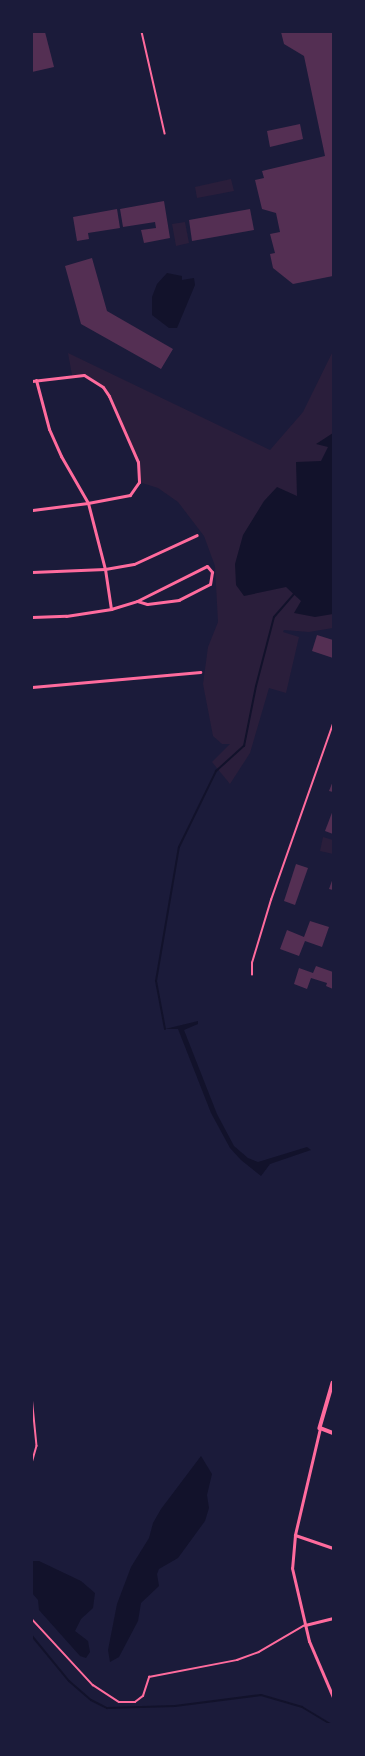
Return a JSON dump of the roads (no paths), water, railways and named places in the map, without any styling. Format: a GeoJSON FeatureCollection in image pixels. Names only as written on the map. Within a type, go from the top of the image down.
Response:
{"type":"FeatureCollection","features":[{"type":"Feature","properties":{"kind":"street"},"geometry":{"type":"LineString","coordinates":[[32,381],[76,374],[84,375],[93,380],[109,396],[132,445],[138,462],[139,482],[134,492],[88,504],[32,510]]}},
{"type":"Feature","properties":{"kind":"street"},"geometry":{"type":"LineString","coordinates":[[36,380],[49,429],[61,456],[88,504],[105,569],[111,609]]}},
{"type":"Feature","properties":{"kind":"street"},"geometry":{"type":"LineString","coordinates":[[32,572],[105,569],[134,564],[197,535]]}},
{"type":"Feature","properties":{"kind":"street"},"geometry":{"type":"LineString","coordinates":[[32,617],[66,616],[111,609],[137,601],[207,566],[212,572],[210,584],[179,600],[147,604],[137,601]]}},
{"type":"Feature","properties":{"kind":"street"},"geometry":{"type":"LineString","coordinates":[[32,687],[200,672]]}},
{"type":"Feature","properties":{"kind":"street"},"geometry":{"type":"LineString","coordinates":[[333,1383],[320,1428],[295,1535],[292,1568],[309,1641],[333,1697]]}},
{"type":"Feature","properties":{"kind":"street"},"geometry":{"type":"LineString","coordinates":[[320,1428],[333,1433]]}},
{"type":"Feature","properties":{"kind":"street"},"geometry":{"type":"LineString","coordinates":[[295,1535],[333,1548]]}},
{"type":"Feature","properties":{"kind":"street"},"geometry":{"type":"LineString","coordinates":[[305,1625],[333,1618]]}},
{"type":"Feature","properties":{"kind":"lane"},"geometry":{"type":"LineString","coordinates":[[142,32],[165,133]]}},
{"type":"Feature","properties":{"kind":"lane"},"geometry":{"type":"LineString","coordinates":[[252,975],[252,963],[271,900],[333,724]]}},
{"type":"Feature","properties":{"kind":"lane"},"geometry":{"type":"LineString","coordinates":[[32,1396],[38,1446],[32,1464]]}},
{"type":"Feature","properties":{"kind":"lane"},"geometry":{"type":"LineString","coordinates":[[32,1620],[93,1685],[119,1702],[135,1702],[143,1696],[149,1676],[237,1660],[264,1649],[305,1625]]}},
{"type":"Feature","properties":{"kind":"waterway"},"geometry":{"type":"LineString","coordinates":[[165,1029],[156,981],[179,847],[216,771],[244,746],[256,686],[274,617],[294,594]]}},
{"type":"Feature","properties":{"kind":"waterway"},"geometry":{"type":"LineString","coordinates":[[32,1636],[69,1681],[91,1700],[107,1708],[175,1706],[261,1695],[302,1707],[330,1724]]}}]}
